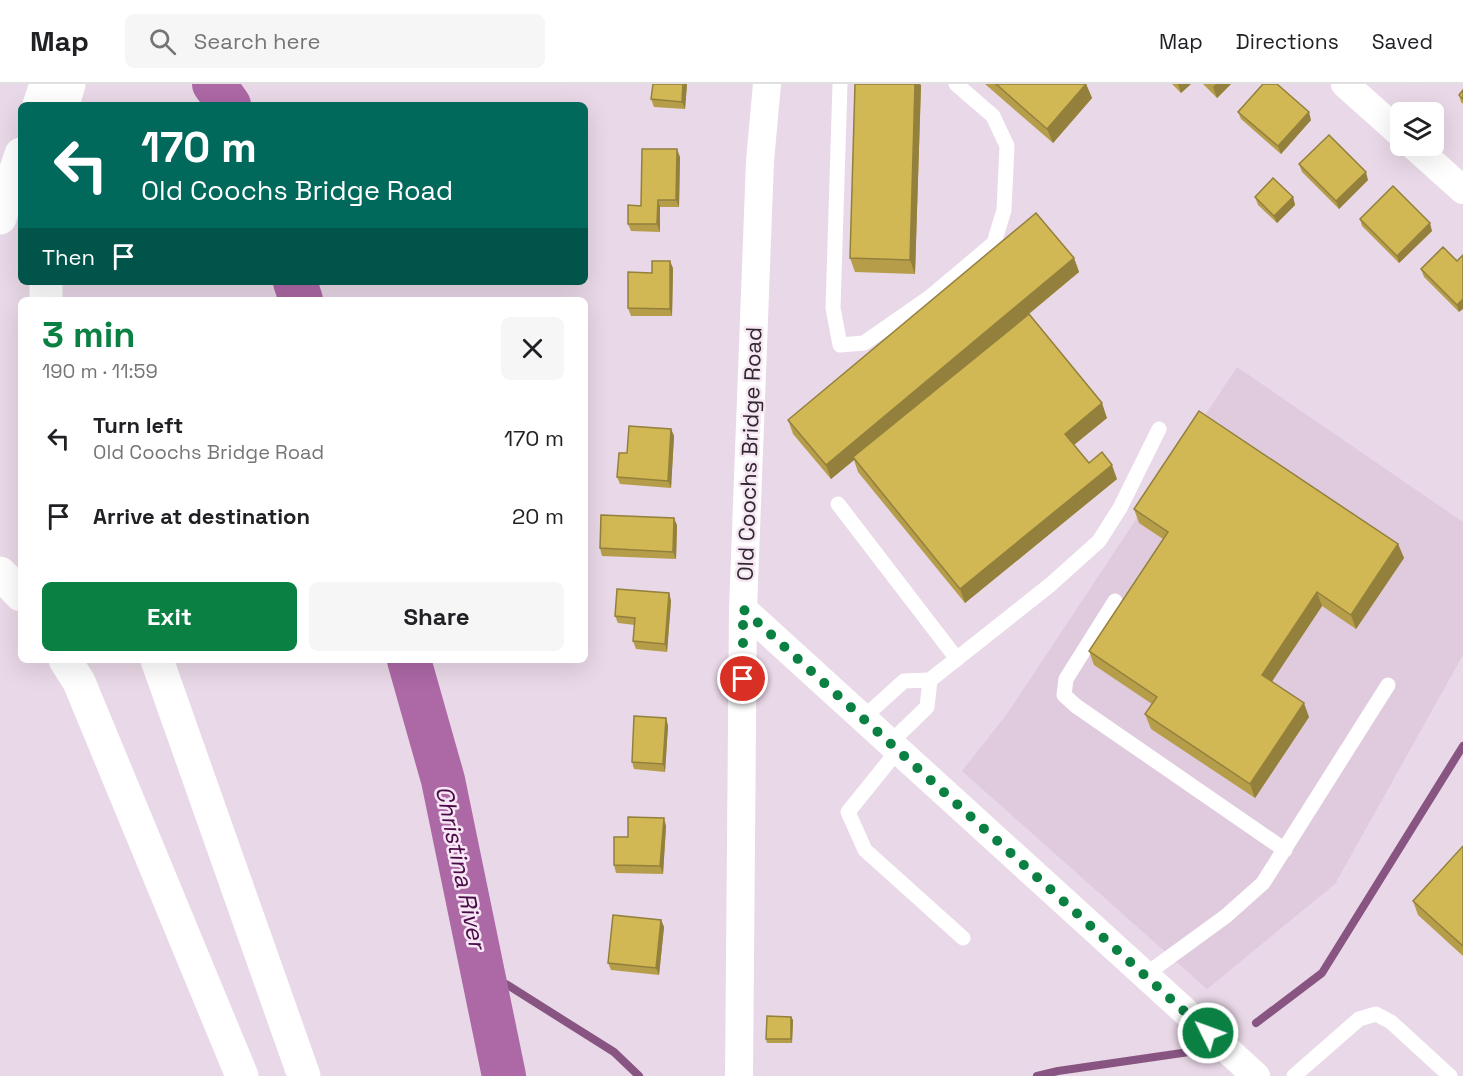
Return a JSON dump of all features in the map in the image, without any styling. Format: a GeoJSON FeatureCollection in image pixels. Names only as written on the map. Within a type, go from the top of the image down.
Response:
{"type":"FeatureCollection","features":[{"type":"Feature","properties":{"kind":"main road"},"geometry":{"type":"LineString","coordinates":[[40,102],[46,84]]}},
{"type":"Feature","properties":{"kind":"main road"},"geometry":{"type":"LineString","coordinates":[[64,102],[69,84]]}},
{"type":"Feature","properties":{"kind":"main road"},"geometry":{"type":"LineString","coordinates":[[0,218],[18,163]]}},
{"type":"Feature","properties":{"kind":"main road"},"geometry":{"type":"LineString","coordinates":[[0,573],[18,592]]}},
{"type":"Feature","properties":{"kind":"main road"},"geometry":{"type":"LineString","coordinates":[[67,663],[79,682],[242,1076]]}},
{"type":"Feature","properties":{"kind":"main road"},"geometry":{"type":"LineString","coordinates":[[158,663],[304,1076]]}},
{"type":"Feature","properties":{"kind":"street","name":"Old Coochs Bridge Road"},"geometry":{"type":"LineString","coordinates":[[740,1076],[743,609],[760,161],[767,84]]}},
{"type":"Feature","properties":{"kind":"street"},"geometry":{"type":"LineString","coordinates":[[1345,84],[1390,124]]}},
{"type":"Feature","properties":{"kind":"street"},"geometry":{"type":"LineString","coordinates":[[1425,156],[1463,190]]}},
{"type":"Feature","properties":{"kind":"street"},"geometry":{"type":"LineString","coordinates":[[743,609],[1256,1076]]}},
{"type":"Feature","properties":{"kind":"lane"},"geometry":{"type":"LineString","coordinates":[[840,84],[833,308],[840,345],[864,343],[930,297],[994,243],[1004,210],[1007,146],[993,117],[956,84]]}},
{"type":"Feature","properties":{"kind":"lane"},"geometry":{"type":"LineString","coordinates":[[863,718],[904,681],[930,680],[1050,585],[1099,541],[1120,508],[1159,429]]}},
{"type":"Feature","properties":{"kind":"lane"},"geometry":{"type":"LineString","coordinates":[[838,504],[957,659]]}},
{"type":"Feature","properties":{"kind":"lane"},"geometry":{"type":"LineString","coordinates":[[1115,601],[1066,679],[1064,695],[1076,706],[1284,850]]}},
{"type":"Feature","properties":{"kind":"lane"},"geometry":{"type":"LineString","coordinates":[[930,680],[927,707],[894,746],[848,812],[865,850],[963,938]]}},
{"type":"Feature","properties":{"kind":"lane"},"geometry":{"type":"LineString","coordinates":[[1145,975],[1226,916],[1263,883],[1388,685]]}},
{"type":"Feature","properties":{"kind":"lane"},"geometry":{"type":"LineString","coordinates":[[1294,1076],[1359,1019],[1376,1014],[1391,1022],[1450,1076]]}},
{"type":"Feature","properties":{"kind":"shaded area"},"geometry":{"type":"Polygon","coordinates":[[[1237,367],[1463,522],[1463,655],[1335,884],[1207,989],[962,771],[1007,714],[1237,367]]]}},
{"type":"Feature","properties":{"kind":"building"},"geometry":{"type":"Polygon","coordinates":[[[653,84],[683,84],[682,102],[651,99],[653,84]]]}},
{"type":"Feature","properties":{"kind":"building"},"geometry":{"type":"Polygon","coordinates":[[[855,84],[915,84],[910,260],[850,258],[855,84]]]}},
{"type":"Feature","properties":{"kind":"building"},"geometry":{"type":"Polygon","coordinates":[[[996,84],[1086,84],[1047,129],[996,84]]]}},
{"type":"Feature","properties":{"kind":"building"},"geometry":{"type":"Polygon","coordinates":[[[1263,84],[1277,84],[1309,112],[1278,146],[1238,112],[1263,84]]]}},
{"type":"Feature","properties":{"kind":"building"},"geometry":{"type":"Polygon","coordinates":[[[1329,135],[1366,172],[1336,201],[1299,164],[1329,135]]]}},
{"type":"Feature","properties":{"kind":"building"},"geometry":{"type":"Polygon","coordinates":[[[642,149],[677,149],[676,200],[658,200],[657,224],[628,224],[628,205],[641,206],[642,149]]]}},
{"type":"Feature","properties":{"kind":"building"},"geometry":{"type":"Polygon","coordinates":[[[1273,178],[1293,197],[1274,216],[1255,197],[1273,178]]]}},
{"type":"Feature","properties":{"kind":"building"},"geometry":{"type":"Polygon","coordinates":[[[1393,186],[1430,223],[1397,256],[1360,219],[1393,186]]]}},
{"type":"Feature","properties":{"kind":"building"},"geometry":{"type":"Polygon","coordinates":[[[1036,213],[1074,258],[826,465],[788,420],[1036,213]]]}},
{"type":"Feature","properties":{"kind":"building"},"geometry":{"type":"Polygon","coordinates":[[[1443,247],[1457,261],[1463,255],[1463,299],[1457,305],[1421,269],[1443,247]]]}},
{"type":"Feature","properties":{"kind":"building"},"geometry":{"type":"Polygon","coordinates":[[[652,261],[670,261],[670,309],[628,308],[628,272],[652,273],[652,261]]]}},
{"type":"Feature","properties":{"kind":"building"},"geometry":{"type":"Polygon","coordinates":[[[1029,314],[1102,403],[1065,434],[1089,463],[1102,452],[1112,465],[960,589],[853,457],[1029,314]]]}},
{"type":"Feature","properties":{"kind":"building"},"geometry":{"type":"Polygon","coordinates":[[[1199,411],[1398,544],[1351,615],[1317,592],[1262,675],[1304,703],[1250,784],[1145,714],[1157,697],[1089,651],[1168,532],[1134,509],[1199,411]]]}},
{"type":"Feature","properties":{"kind":"building"},"geometry":{"type":"Polygon","coordinates":[[[629,426],[671,429],[668,481],[617,477],[619,453],[627,453],[629,426]]]}},
{"type":"Feature","properties":{"kind":"building"},"geometry":{"type":"Polygon","coordinates":[[[601,515],[674,518],[673,552],[600,548],[601,515]]]}},
{"type":"Feature","properties":{"kind":"building"},"geometry":{"type":"Polygon","coordinates":[[[617,589],[669,593],[665,644],[633,641],[635,618],[615,616],[617,589]]]}},
{"type":"Feature","properties":{"kind":"building"},"geometry":{"type":"Polygon","coordinates":[[[634,716],[666,718],[663,764],[632,762],[634,716]]]}},
{"type":"Feature","properties":{"kind":"building"},"geometry":{"type":"Polygon","coordinates":[[[628,817],[664,818],[660,866],[614,865],[614,837],[628,837],[628,817]]]}},
{"type":"Feature","properties":{"kind":"building"},"geometry":{"type":"Polygon","coordinates":[[[1463,846],[1463,946],[1413,901],[1463,846]]]}},
{"type":"Feature","properties":{"kind":"building"},"geometry":{"type":"Polygon","coordinates":[[[613,915],[661,920],[656,968],[608,963],[613,915]]]}},
{"type":"Feature","properties":{"kind":"building"},"geometry":{"type":"Polygon","coordinates":[[[767,1016],[791,1017],[791,1039],[766,1039],[767,1016]]]}},
{"type":"Feature","properties":{"kind":"waterway","name":"Christina River"},"geometry":{"type":"LineString","coordinates":[[214,84],[227,102]]}},
{"type":"Feature","properties":{"kind":"waterway","name":"Christina River"},"geometry":{"type":"LineString","coordinates":[[296,285],[300,297]]}},
{"type":"Feature","properties":{"kind":"waterway","name":"Christina River"},"geometry":{"type":"LineString","coordinates":[[410,663],[443,780],[504,1076]]}},
{"type":"Feature","properties":{"kind":"waterway"},"geometry":{"type":"LineString","coordinates":[[1256,1023],[1322,973],[1463,746]]}},
{"type":"Feature","properties":{"kind":"waterway"},"geometry":{"type":"LineString","coordinates":[[482,969],[614,1052],[639,1076]]}},
{"type":"Feature","properties":{"kind":"waterway"},"geometry":{"type":"LineString","coordinates":[[1037,1076],[1189,1052]]}},
{"type":"Feature","properties":{"kind":"route"},"geometry":{"type":"LineString","coordinates":[[743,679],[743,609],[1208,1033]]}}]}
